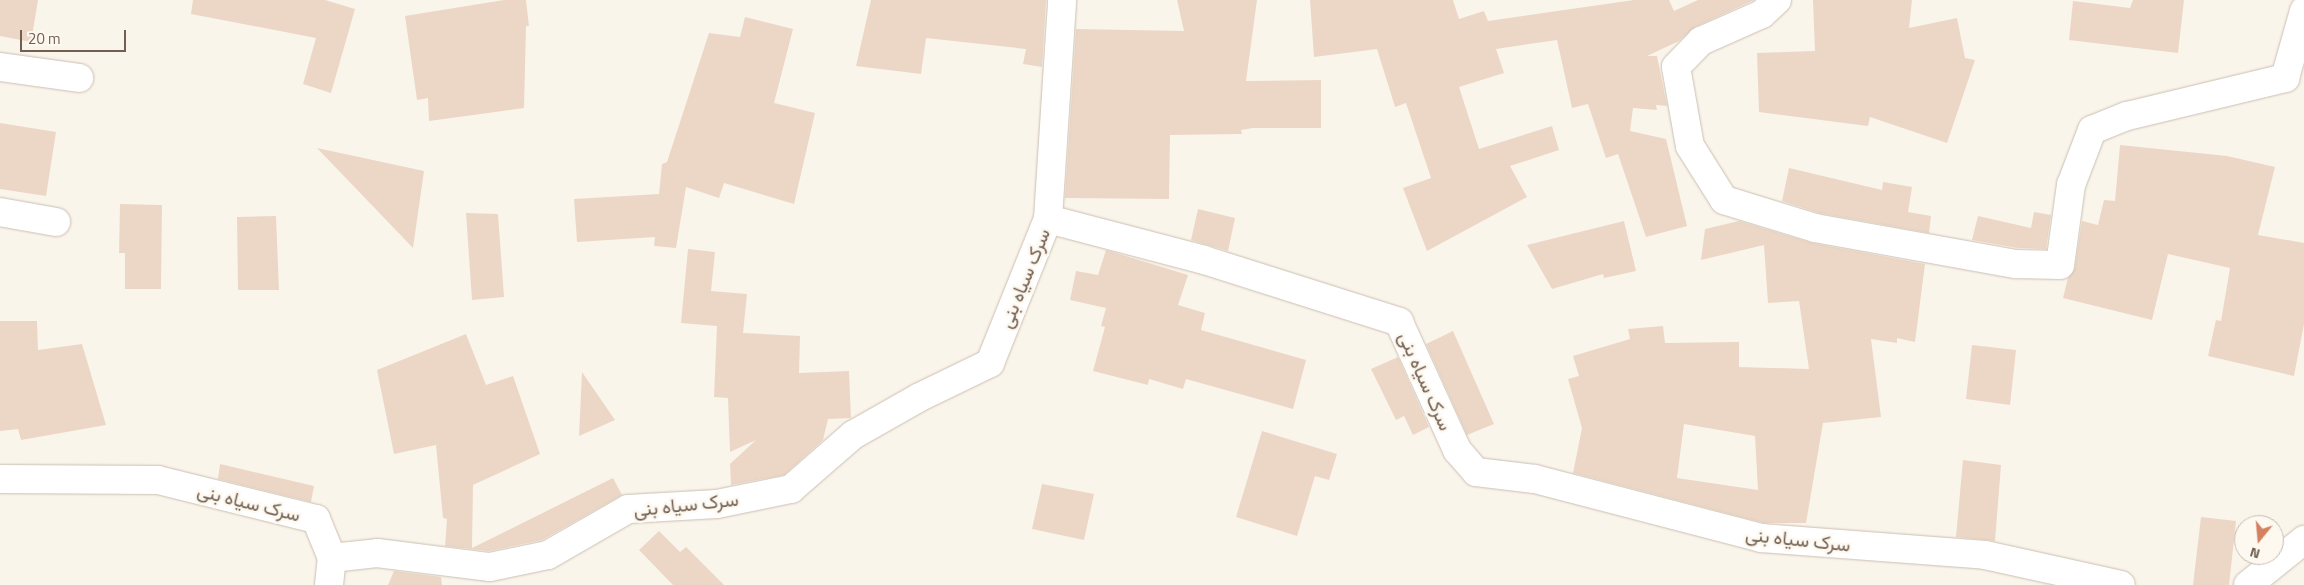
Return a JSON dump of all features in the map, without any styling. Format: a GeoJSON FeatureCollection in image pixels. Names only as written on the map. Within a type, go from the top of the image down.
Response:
{"type":"FeatureCollection","features":[{"type":"Feature","properties":{"kind":"street"},"geometry":{"type":"LineString","coordinates":[[1048,219],[1062,0]]}},
{"type":"Feature","properties":{"kind":"street"},"geometry":{"type":"LineString","coordinates":[[1777,0],[1762,14],[1701,41],[1676,67],[1690,146],[1724,200],[1815,228],[2016,264],[2060,265],[2071,185],[2092,130],[2127,116],[2285,78],[2304,11]]}},
{"type":"Feature","properties":{"kind":"street"},"geometry":{"type":"LineString","coordinates":[[0,66],[79,78]]}},
{"type":"Feature","properties":{"kind":"street"},"geometry":{"type":"LineString","coordinates":[[0,212],[56,222]]}},
{"type":"Feature","properties":{"kind":"street","name":"سرک سیاه بنی"},"geometry":{"type":"LineString","coordinates":[[0,480],[158,480],[316,519],[332,558],[378,553],[490,567],[548,555],[628,509],[717,504],[791,489],[853,435],[920,397],[990,363],[1048,219],[1204,260],[1399,322],[1447,430],[1458,450],[1476,472],[1535,479],[1761,538],[1985,555],[2121,585]]}},
{"type":"Feature","properties":{"kind":"street"},"geometry":{"type":"LineString","coordinates":[[2248,585],[2304,540]]}},
{"type":"Feature","properties":{"kind":"street"},"geometry":{"type":"LineString","coordinates":[[329,585],[332,558]]}},
{"type":"Feature","properties":{"kind":"building"},"geometry":{"type":"Polygon","coordinates":[[[0,0],[38,0],[31,42],[0,36],[0,0]]]}},
{"type":"Feature","properties":{"kind":"building"},"geometry":{"type":"Polygon","coordinates":[[[193,0],[325,0],[355,9],[331,93],[303,84],[316,38],[191,14],[193,0]]]}},
{"type":"Feature","properties":{"kind":"building"},"geometry":{"type":"Polygon","coordinates":[[[504,0],[526,0],[529,26],[526,26],[524,108],[429,121],[428,98],[417,100],[405,16],[504,0]]]}},
{"type":"Feature","properties":{"kind":"building"},"geometry":{"type":"Polygon","coordinates":[[[871,0],[1046,0],[1042,67],[1023,64],[1026,49],[926,38],[921,74],[856,66],[871,0]]]}},
{"type":"Feature","properties":{"kind":"building"},"geometry":{"type":"Polygon","coordinates":[[[1177,0],[1257,0],[1246,81],[1321,80],[1321,128],[1253,128],[1241,130],[1242,134],[1170,135],[1169,199],[1065,198],[1076,29],[1184,31],[1177,0]]]}},
{"type":"Feature","properties":{"kind":"building"},"geometry":{"type":"Polygon","coordinates":[[[1310,0],[1453,0],[1459,19],[1484,11],[1488,21],[1634,0],[1669,0],[1674,11],[1698,0],[1754,0],[1695,27],[1679,41],[1647,56],[1657,56],[1667,106],[1656,105],[1657,110],[1633,108],[1630,131],[1666,139],[1687,226],[1646,237],[1618,154],[1606,158],[1588,104],[1572,108],[1557,40],[1496,49],[1504,73],[1459,87],[1479,149],[1552,126],[1559,150],[1510,166],[1527,197],[1427,251],[1403,188],[1431,178],[1406,103],[1395,107],[1377,49],[1314,57],[1310,0]]]}},
{"type":"Feature","properties":{"kind":"building"},"geometry":{"type":"Polygon","coordinates":[[[1813,0],[1912,0],[1909,28],[1957,18],[1965,58],[1975,60],[1947,143],[1870,117],[1868,126],[1759,112],[1757,53],[1815,51],[1813,0]]]}},
{"type":"Feature","properties":{"kind":"building"},"geometry":{"type":"Polygon","coordinates":[[[2133,0],[2184,0],[2178,53],[2069,40],[2073,1],[2130,8],[2133,0]]]}},
{"type":"Feature","properties":{"kind":"building"},"geometry":{"type":"Polygon","coordinates":[[[745,17],[793,29],[774,103],[815,113],[794,204],[724,183],[719,198],[686,187],[676,248],[654,246],[655,237],[577,242],[574,199],[659,194],[662,164],[667,162],[709,33],[740,37],[745,17]]]}},
{"type":"Feature","properties":{"kind":"building"},"geometry":{"type":"Polygon","coordinates":[[[0,123],[56,132],[46,196],[0,189],[0,123]]]}},
{"type":"Feature","properties":{"kind":"building"},"geometry":{"type":"Polygon","coordinates":[[[2120,145],[2227,156],[2275,167],[2258,235],[2304,243],[2304,324],[2294,376],[2208,356],[2216,320],[2221,321],[2230,268],[2168,254],[2152,320],[2063,298],[2068,278],[2075,267],[2082,221],[2098,225],[2104,200],[2115,201],[2120,145]]]}},
{"type":"Feature","properties":{"kind":"building"},"geometry":{"type":"Polygon","coordinates":[[[317,148],[424,171],[413,248],[317,148]]]}},
{"type":"Feature","properties":{"kind":"building"},"geometry":{"type":"Polygon","coordinates":[[[1789,168],[1882,190],[1883,182],[1912,187],[1908,212],[1931,216],[1929,233],[1819,213],[1782,201],[1789,168]]]}},
{"type":"Feature","properties":{"kind":"building"},"geometry":{"type":"Polygon","coordinates":[[[120,204],[162,205],[161,289],[125,289],[125,253],[119,253],[120,204]]]}},
{"type":"Feature","properties":{"kind":"building"},"geometry":{"type":"Polygon","coordinates":[[[1198,209],[1235,218],[1228,251],[1191,240],[1198,209]]]}},
{"type":"Feature","properties":{"kind":"building"},"geometry":{"type":"Polygon","coordinates":[[[2034,212],[2051,215],[2046,249],[2018,248],[1972,240],[1978,216],[2031,228],[2034,212]]]}},
{"type":"Feature","properties":{"kind":"building"},"geometry":{"type":"Polygon","coordinates":[[[466,213],[498,214],[504,297],[472,300],[466,213]]]}},
{"type":"Feature","properties":{"kind":"building"},"geometry":{"type":"Polygon","coordinates":[[[276,216],[279,290],[238,290],[237,217],[276,216]]]}},
{"type":"Feature","properties":{"kind":"building"},"geometry":{"type":"Polygon","coordinates":[[[1624,221],[1636,271],[1604,278],[1603,274],[1552,289],[1527,245],[1624,221]]]}},
{"type":"Feature","properties":{"kind":"building"},"geometry":{"type":"Polygon","coordinates":[[[1739,221],[1812,243],[1925,264],[1915,342],[1897,338],[1897,343],[1871,339],[1881,417],[1823,423],[1806,523],[1764,523],[1573,473],[1582,428],[1568,379],[1579,376],[1573,356],[1630,339],[1628,329],[1663,326],[1665,343],[1739,342],[1739,367],[1809,369],[1799,301],[1768,303],[1764,245],[1701,260],[1705,229],[1739,221]],[[1684,424],[1677,478],[1758,490],[1755,436],[1684,424]]]}},
{"type":"Feature","properties":{"kind":"building"},"geometry":{"type":"Polygon","coordinates":[[[688,249],[715,252],[711,291],[747,294],[743,333],[800,336],[799,373],[849,371],[851,418],[828,419],[823,440],[784,475],[731,485],[730,464],[756,440],[730,452],[728,398],[714,397],[717,326],[681,323],[688,249]]]}},
{"type":"Feature","properties":{"kind":"building"},"geometry":{"type":"Polygon","coordinates":[[[1106,250],[1188,275],[1178,305],[1205,313],[1201,330],[1306,360],[1293,409],[1186,379],[1183,389],[1149,379],[1148,385],[1093,371],[1105,327],[1101,326],[1106,308],[1070,300],[1076,271],[1098,275],[1106,250]]]}},
{"type":"Feature","properties":{"kind":"building"},"geometry":{"type":"Polygon","coordinates":[[[0,321],[37,321],[38,350],[82,344],[106,425],[21,440],[18,429],[0,431],[0,321]]]}},
{"type":"Feature","properties":{"kind":"building"},"geometry":{"type":"Polygon","coordinates":[[[1453,331],[1494,424],[1467,435],[1426,344],[1453,331]]]}},
{"type":"Feature","properties":{"kind":"building"},"geometry":{"type":"Polygon","coordinates":[[[466,334],[486,385],[513,376],[540,454],[473,485],[472,548],[613,478],[622,495],[542,540],[489,551],[445,546],[447,519],[443,518],[436,445],[394,454],[377,370],[466,334]]]}},
{"type":"Feature","properties":{"kind":"building"},"geometry":{"type":"Polygon","coordinates":[[[1972,345],[2016,350],[2010,405],[1966,399],[1972,345]]]}},
{"type":"Feature","properties":{"kind":"building"},"geometry":{"type":"Polygon","coordinates":[[[1398,357],[1429,427],[1413,435],[1404,416],[1396,420],[1371,369],[1398,357]]]}},
{"type":"Feature","properties":{"kind":"building"},"geometry":{"type":"Polygon","coordinates":[[[582,372],[615,420],[579,436],[582,372]]]}},
{"type":"Feature","properties":{"kind":"building"},"geometry":{"type":"Polygon","coordinates":[[[1262,431],[1337,454],[1329,480],[1315,476],[1297,536],[1236,517],[1262,431]]]}},
{"type":"Feature","properties":{"kind":"building"},"geometry":{"type":"Polygon","coordinates":[[[1963,460],[2001,465],[1995,541],[1956,537],[1963,460]]]}},
{"type":"Feature","properties":{"kind":"building"},"geometry":{"type":"Polygon","coordinates":[[[220,464],[314,486],[311,502],[218,479],[220,464]]]}},
{"type":"Feature","properties":{"kind":"building"},"geometry":{"type":"Polygon","coordinates":[[[1042,484],[1094,494],[1084,540],[1032,529],[1042,484]]]}},
{"type":"Feature","properties":{"kind":"building"},"geometry":{"type":"Polygon","coordinates":[[[2201,517],[2234,521],[2229,585],[2193,585],[2201,517]]]}},
{"type":"Feature","properties":{"kind":"building"},"geometry":{"type":"Polygon","coordinates":[[[659,531],[680,552],[686,547],[724,585],[673,585],[639,550],[659,531]]]}},
{"type":"Feature","properties":{"kind":"building"},"geometry":{"type":"Polygon","coordinates":[[[394,571],[441,577],[442,585],[388,585],[394,571]]]}}]}
